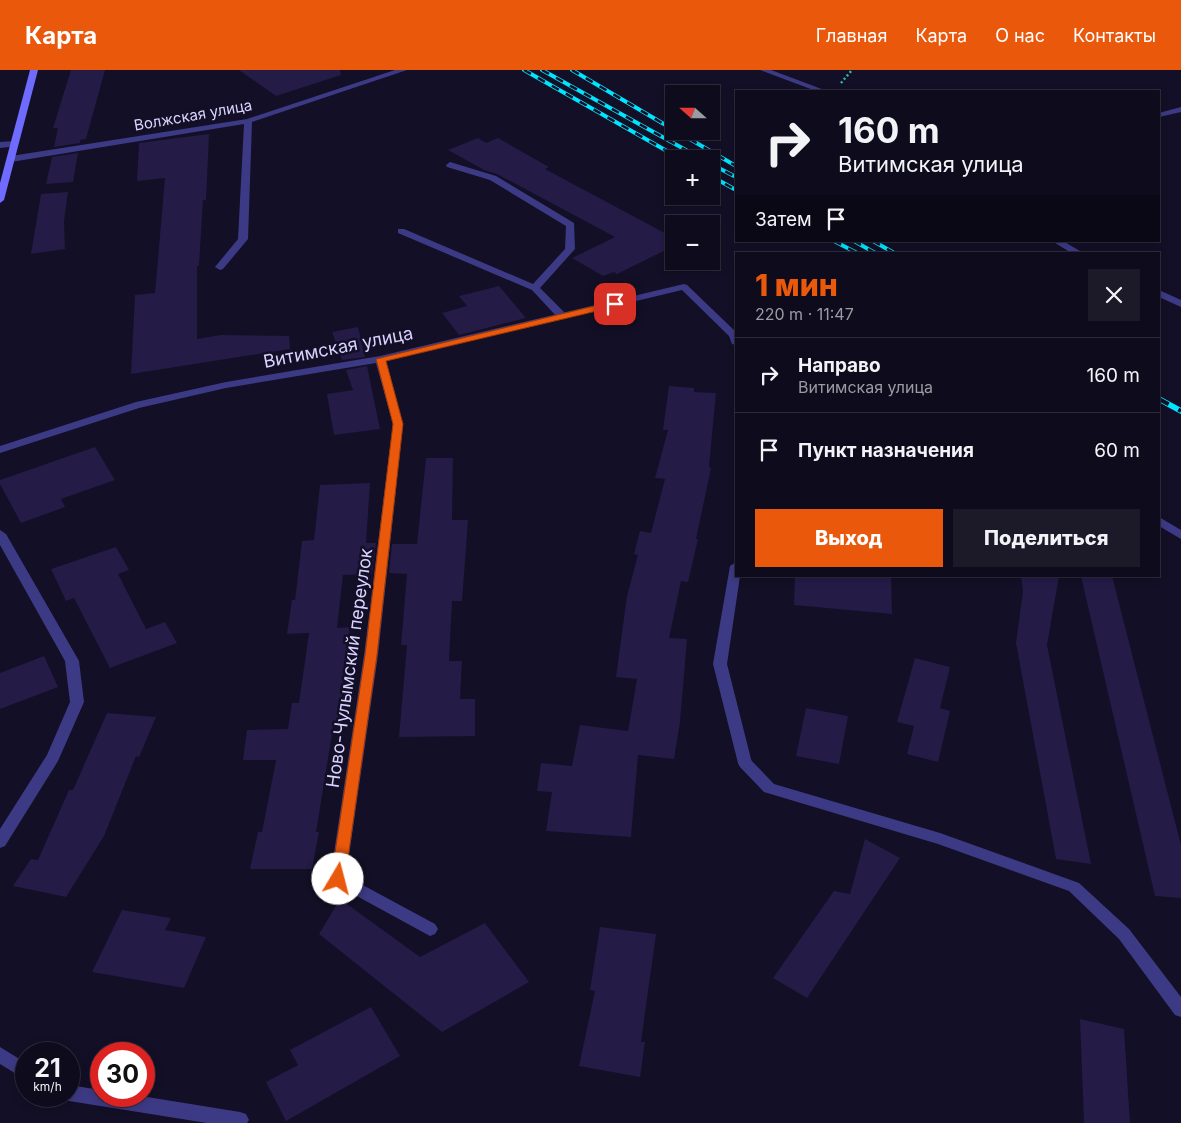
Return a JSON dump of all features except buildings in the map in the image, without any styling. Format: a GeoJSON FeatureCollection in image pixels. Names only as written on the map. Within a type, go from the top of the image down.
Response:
{"type":"FeatureCollection","features":[{"type":"Feature","properties":{"kind":"street"},"geometry":{"type":"LineString","coordinates":[[0,200],[34,70]]}},
{"type":"Feature","properties":{"kind":"street","name":"Волжская улица"},"geometry":{"type":"LineString","coordinates":[[11,159],[248,121],[404,70]]}},
{"type":"Feature","properties":{"kind":"street"},"geometry":{"type":"LineString","coordinates":[[764,70],[820,90]]}},
{"type":"Feature","properties":{"kind":"street"},"geometry":{"type":"LineString","coordinates":[[1160,115],[1181,109]]}},
{"type":"Feature","properties":{"kind":"street"},"geometry":{"type":"LineString","coordinates":[[220,267],[243,239],[248,121]]}},
{"type":"Feature","properties":{"kind":"street"},"geometry":{"type":"LineString","coordinates":[[0,145],[15,144]]}},
{"type":"Feature","properties":{"kind":"street"},"geometry":{"type":"LineString","coordinates":[[450,165],[493,178],[571,226],[570,249],[535,288]]}},
{"type":"Feature","properties":{"kind":"street"},"geometry":{"type":"LineString","coordinates":[[401,232],[535,288],[562,316]]}},
{"type":"Feature","properties":{"kind":"street"},"geometry":{"type":"LineString","coordinates":[[1058,242],[1076,252]]}},
{"type":"Feature","properties":{"kind":"street","name":"Витимская улица"},"geometry":{"type":"LineString","coordinates":[[0,450],[136,405],[226,385],[380,359],[684,287],[735,336]]}},
{"type":"Feature","properties":{"kind":"street"},"geometry":{"type":"LineString","coordinates":[[1160,294],[1181,304]]}},
{"type":"Feature","properties":{"kind":"street","name":"Ново-Чулымский переулок"},"geometry":{"type":"LineString","coordinates":[[380,359],[398,424],[371,655],[338,879],[430,929]]}},
{"type":"Feature","properties":{"kind":"street"},"geometry":{"type":"LineString","coordinates":[[1160,523],[1181,536]]}},
{"type":"Feature","properties":{"kind":"street"},"geometry":{"type":"LineString","coordinates":[[0,534],[72,661],[77,702],[53,757],[0,842]]}},
{"type":"Feature","properties":{"kind":"street"},"geometry":{"type":"LineString","coordinates":[[735,572],[720,664],[745,764],[769,788],[940,839],[1074,887],[1124,934],[1181,1010]]}},
{"type":"Feature","properties":{"kind":"street"},"geometry":{"type":"LineString","coordinates":[[0,1056],[15,1065]]}},
{"type":"Feature","properties":{"kind":"street"},"geometry":{"type":"LineString","coordinates":[[80,1095],[240,1120]]}},
{"type":"Feature","properties":{"kind":"railway"},"geometry":{"type":"LineString","coordinates":[[524,70],[665,150]]}},
{"type":"Feature","properties":{"kind":"railway"},"geometry":{"type":"LineString","coordinates":[[542,70],[686,150]]}},
{"type":"Feature","properties":{"kind":"railway"},"geometry":{"type":"LineString","coordinates":[[572,70],[665,125]]}},
{"type":"Feature","properties":{"kind":"railway"},"geometry":{"type":"LineString","coordinates":[[691,140],[735,165]]}},
{"type":"Feature","properties":{"kind":"railway"},"geometry":{"type":"LineString","coordinates":[[720,169],[735,176]]}},
{"type":"Feature","properties":{"kind":"railway"},"geometry":{"type":"LineString","coordinates":[[720,181],[735,189]]}},
{"type":"Feature","properties":{"kind":"railway"},"geometry":{"type":"LineString","coordinates":[[836,242],[855,252]]}},
{"type":"Feature","properties":{"kind":"railway"},"geometry":{"type":"LineString","coordinates":[[856,242],[873,252]]}},
{"type":"Feature","properties":{"kind":"railway"},"geometry":{"type":"LineString","coordinates":[[875,242],[892,252]]}},
{"type":"Feature","properties":{"kind":"railway"},"geometry":{"type":"LineString","coordinates":[[1160,400],[1181,411]]}},
{"type":"Feature","properties":{"kind":"route"},"geometry":{"type":"LineString","coordinates":[[338,879],[371,655],[398,424],[380,359],[615,304]]}}]}
